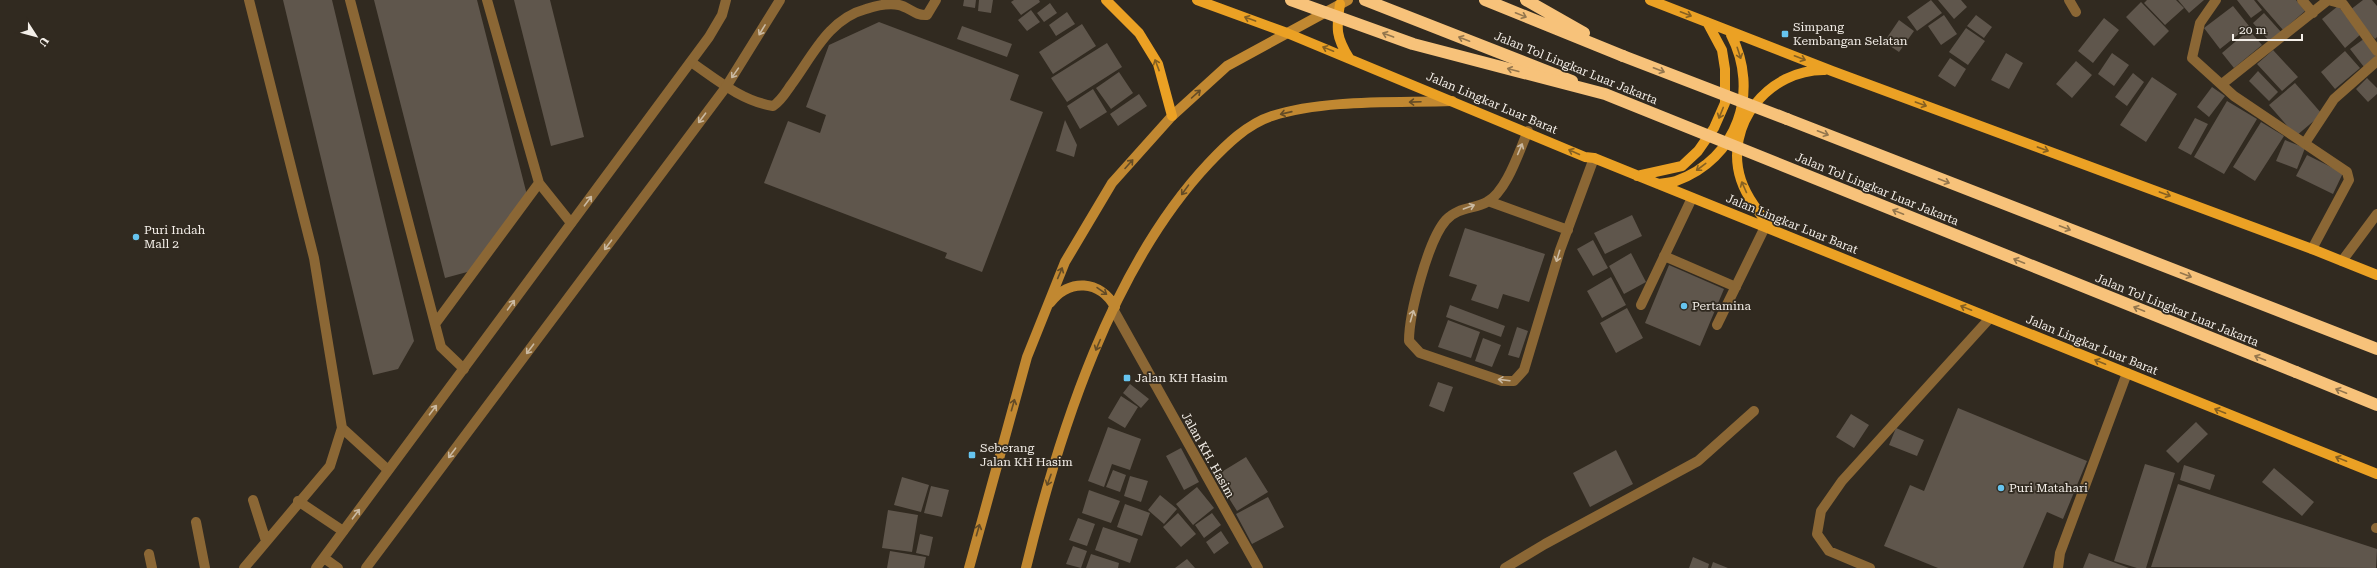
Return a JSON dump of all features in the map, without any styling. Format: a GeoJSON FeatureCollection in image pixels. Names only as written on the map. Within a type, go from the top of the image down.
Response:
{"type":"FeatureCollection","features":[{"type":"Feature","properties":{"kind":"highway"},"geometry":{"type":"LineString","coordinates":[[1291,0],[1413,44],[1605,94]]}},
{"type":"Feature","properties":{"kind":"highway","name":"Jalan Tol Lingkar Luar Jakarta"},"geometry":{"type":"LineString","coordinates":[[1366,0],[1605,94],[2377,405]]}},
{"type":"Feature","properties":{"kind":"highway"},"geometry":{"type":"LineString","coordinates":[[1485,0],[1623,56],[2377,349]]}},
{"type":"Feature","properties":{"kind":"highway"},"geometry":{"type":"LineString","coordinates":[[1526,0],[1623,56]]}},
{"type":"Feature","properties":{"kind":"main road"},"geometry":{"type":"LineString","coordinates":[[1106,0],[1139,33],[1158,64],[1172,116]]}},
{"type":"Feature","properties":{"kind":"main road","name":"Jalan Lingkar Luar Barat"},"geometry":{"type":"LineString","coordinates":[[1197,0],[1287,33],[1528,131],[1585,157],[1594,158],[2377,474]]}},
{"type":"Feature","properties":{"kind":"main road"},"geometry":{"type":"LineString","coordinates":[[1650,0],[1832,71],[2342,260],[2377,275]]}},
{"type":"Feature","properties":{"kind":"main road"},"geometry":{"type":"LineString","coordinates":[[969,568],[1025,364],[1045,309],[1065,262],[1112,183],[1172,116],[1227,66],[1344,2]]}},
{"type":"Feature","properties":{"kind":"main road"},"geometry":{"type":"LineString","coordinates":[[1344,2],[1336,28],[1340,43],[1349,58]]}},
{"type":"Feature","properties":{"kind":"main road"},"geometry":{"type":"LineString","coordinates":[[1636,176],[1682,166],[1698,151],[1714,128],[1724,103],[1726,69],[1722,50],[1707,22]]}},
{"type":"Feature","properties":{"kind":"main road"},"geometry":{"type":"LineString","coordinates":[[1658,184],[1675,181],[1695,171],[1715,156],[1731,134],[1741,112],[1745,88],[1742,64],[1731,35],[1763,44]]}},
{"type":"Feature","properties":{"kind":"main road"},"geometry":{"type":"LineString","coordinates":[[1769,229],[1748,195],[1741,180],[1738,163],[1738,146],[1741,130],[1748,114],[1769,88],[1799,73],[1816,70],[1832,71]]}},
{"type":"Feature","properties":{"kind":"main road"},"geometry":{"type":"LineString","coordinates":[[1026,568],[1045,492],[1089,366],[1114,308],[1162,223],[1192,181],[1231,140],[1270,117],[1301,109],[1358,104],[1454,101]]}},
{"type":"Feature","properties":{"kind":"main road"},"geometry":{"type":"LineString","coordinates":[[1045,309],[1054,298],[1075,286],[1095,286],[1109,296],[1114,308]]}},
{"type":"Feature","properties":{"kind":"street"},"geometry":{"type":"LineString","coordinates":[[249,0],[314,258],[342,428],[330,466],[266,541],[249,566]]}},
{"type":"Feature","properties":{"kind":"street"},"geometry":{"type":"LineString","coordinates":[[350,0],[441,347],[464,369]]}},
{"type":"Feature","properties":{"kind":"street"},"geometry":{"type":"LineString","coordinates":[[487,0],[539,183],[571,223]]}},
{"type":"Feature","properties":{"kind":"street"},"geometry":{"type":"LineString","coordinates":[[316,568],[691,62],[722,15],[726,0]]}},
{"type":"Feature","properties":{"kind":"street"},"geometry":{"type":"LineString","coordinates":[[366,568],[726,87],[780,0]]}},
{"type":"Feature","properties":{"kind":"street"},"geometry":{"type":"LineString","coordinates":[[691,62],[726,87],[754,102],[773,106],[800,73],[824,38],[841,20],[864,9],[886,5],[899,5],[921,16],[926,15],[936,0]]}},
{"type":"Feature","properties":{"kind":"street"},"geometry":{"type":"LineString","coordinates":[[2069,0],[2076,12]]}},
{"type":"Feature","properties":{"kind":"street"},"geometry":{"type":"LineString","coordinates":[[2216,0],[2200,22],[2192,58],[2234,96],[2347,172],[2349,180],[2312,249]]}},
{"type":"Feature","properties":{"kind":"street"},"geometry":{"type":"LineString","coordinates":[[2302,0],[2313,13]]}},
{"type":"Feature","properties":{"kind":"street"},"geometry":{"type":"LineString","coordinates":[[2222,84],[2328,0],[2342,4],[2377,51]]}},
{"type":"Feature","properties":{"kind":"street"},"geometry":{"type":"LineString","coordinates":[[2305,143],[2334,99],[2377,61]]}},
{"type":"Feature","properties":{"kind":"street"},"geometry":{"type":"LineString","coordinates":[[1528,131],[1502,186],[1488,201],[1466,207],[1447,219],[1433,238],[1409,325],[1409,341],[1420,352],[1502,381],[1514,381],[1524,370],[1568,230],[1594,158]]}},
{"type":"Feature","properties":{"kind":"street"},"geometry":{"type":"LineString","coordinates":[[435,324],[539,183]]}},
{"type":"Feature","properties":{"kind":"street"},"geometry":{"type":"LineString","coordinates":[[1641,305],[1692,198]]}},
{"type":"Feature","properties":{"kind":"street"},"geometry":{"type":"LineString","coordinates":[[1488,201],[1568,230]]}},
{"type":"Feature","properties":{"kind":"street"},"geometry":{"type":"LineString","coordinates":[[2342,260],[2376,217]]}},
{"type":"Feature","properties":{"kind":"street"},"geometry":{"type":"LineString","coordinates":[[1717,325],[1736,286],[1769,229]]}},
{"type":"Feature","properties":{"kind":"street"},"geometry":{"type":"LineString","coordinates":[[1664,256],[1736,286]]}},
{"type":"Feature","properties":{"kind":"street","name":"Jalan KH. Hasim"},"geometry":{"type":"LineString","coordinates":[[1114,308],[1137,355],[1258,568]]}},
{"type":"Feature","properties":{"kind":"street"},"geometry":{"type":"LineString","coordinates":[[1870,568],[1829,552],[1817,534],[1821,511],[1842,481],[1990,318]]}},
{"type":"Feature","properties":{"kind":"street"},"geometry":{"type":"LineString","coordinates":[[2058,568],[2060,553],[2127,373]]}},
{"type":"Feature","properties":{"kind":"street"},"geometry":{"type":"LineString","coordinates":[[1505,568],[1545,544],[1698,460],[1754,411]]}},
{"type":"Feature","properties":{"kind":"street"},"geometry":{"type":"LineString","coordinates":[[342,428],[388,470]]}},
{"type":"Feature","properties":{"kind":"street"},"geometry":{"type":"LineString","coordinates":[[253,500],[266,541]]}},
{"type":"Feature","properties":{"kind":"street"},"geometry":{"type":"LineString","coordinates":[[298,502],[343,531]]}},
{"type":"Feature","properties":{"kind":"street"},"geometry":{"type":"LineString","coordinates":[[196,522],[204,568]]}},
{"type":"Feature","properties":{"kind":"street"},"geometry":{"type":"LineString","coordinates":[[149,554],[152,568]]}},
{"type":"Feature","properties":{"kind":"street"},"geometry":{"type":"LineString","coordinates":[[324,558],[338,568]]}},
{"type":"Feature","properties":{"kind":"building"},"geometry":{"type":"Polygon","coordinates":[[[283,0],[332,0],[414,341],[398,369],[373,375],[283,0]]]}},
{"type":"Feature","properties":{"kind":"building"},"geometry":{"type":"Polygon","coordinates":[[[374,0],[477,0],[527,195],[471,271],[445,278],[374,0]]]}},
{"type":"Feature","properties":{"kind":"building"},"geometry":{"type":"Polygon","coordinates":[[[514,0],[550,0],[584,137],[551,146],[514,0]]]}},
{"type":"Feature","properties":{"kind":"building"},"geometry":{"type":"Polygon","coordinates":[[[964,0],[976,0],[975,8],[963,6],[964,0]]]}},
{"type":"Feature","properties":{"kind":"building"},"geometry":{"type":"Polygon","coordinates":[[[979,0],[993,0],[991,13],[978,11],[979,0]]]}},
{"type":"Feature","properties":{"kind":"building"},"geometry":{"type":"Polygon","coordinates":[[[1014,0],[1039,0],[1040,2],[1021,15],[1011,2],[1014,0]]]}},
{"type":"Feature","properties":{"kind":"building"},"geometry":{"type":"Polygon","coordinates":[[[1931,0],[1942,13],[1917,31],[1907,17],[1931,0]]]}},
{"type":"Feature","properties":{"kind":"building"},"geometry":{"type":"Polygon","coordinates":[[[1938,0],[1961,0],[1967,7],[1954,19],[1938,0]]]}},
{"type":"Feature","properties":{"kind":"building"},"geometry":{"type":"Polygon","coordinates":[[[2147,0],[2176,0],[2184,8],[2165,25],[2144,3],[2147,0]]]}},
{"type":"Feature","properties":{"kind":"building"},"geometry":{"type":"Polygon","coordinates":[[[2178,0],[2204,0],[2189,13],[2178,0]]]}},
{"type":"Feature","properties":{"kind":"building"},"geometry":{"type":"Polygon","coordinates":[[[2237,0],[2254,0],[2262,10],[2251,18],[2237,0]]]}},
{"type":"Feature","properties":{"kind":"building"},"geometry":{"type":"Polygon","coordinates":[[[2257,0],[2296,0],[2305,11],[2283,30],[2257,0]]]}},
{"type":"Feature","properties":{"kind":"building"},"geometry":{"type":"Polygon","coordinates":[[[2363,0],[2372,0],[2377,6],[2377,37],[2375,39],[2350,10],[2363,0]]]}},
{"type":"Feature","properties":{"kind":"building"},"geometry":{"type":"Polygon","coordinates":[[[2141,2],[2169,31],[2154,46],[2126,17],[2141,2]]]}},
{"type":"Feature","properties":{"kind":"building"},"geometry":{"type":"Polygon","coordinates":[[[1050,3],[1057,13],[1044,22],[1037,13],[1050,3]]]}},
{"type":"Feature","properties":{"kind":"building"},"geometry":{"type":"Polygon","coordinates":[[[2233,6],[2249,26],[2220,49],[2204,28],[2233,6]]]}},
{"type":"Feature","properties":{"kind":"building"},"geometry":{"type":"Polygon","coordinates":[[[2338,6],[2361,34],[2345,48],[2322,19],[2338,6]]]}},
{"type":"Feature","properties":{"kind":"building"},"geometry":{"type":"Polygon","coordinates":[[[1031,10],[1040,22],[1027,31],[1018,20],[1031,10]]]}},
{"type":"Feature","properties":{"kind":"building"},"geometry":{"type":"Polygon","coordinates":[[[1067,12],[1075,24],[1056,36],[1049,25],[1067,12]]]}},
{"type":"Feature","properties":{"kind":"building"},"geometry":{"type":"Polygon","coordinates":[[[2264,13],[2281,32],[2270,42],[2253,23],[2264,13]]]}},
{"type":"Feature","properties":{"kind":"building"},"geometry":{"type":"Polygon","coordinates":[[[1944,15],[1957,34],[1941,45],[1928,26],[1944,15]]]}},
{"type":"Feature","properties":{"kind":"building"},"geometry":{"type":"Polygon","coordinates":[[[1976,15],[1992,27],[1984,38],[1967,26],[1976,15]]]}},
{"type":"Feature","properties":{"kind":"building"},"geometry":{"type":"Polygon","coordinates":[[[2104,18],[2119,30],[2093,63],[2078,51],[2104,18]]]}},
{"type":"Feature","properties":{"kind":"building"},"geometry":{"type":"Polygon","coordinates":[[[1899,20],[1914,31],[1899,52],[1884,42],[1899,20]]]}},
{"type":"Feature","properties":{"kind":"building"},"geometry":{"type":"Polygon","coordinates":[[[879,22],[1019,75],[1010,100],[1043,112],[982,272],[945,258],[947,253],[764,183],[788,121],[820,133],[826,115],[806,107],[829,45],[879,22]]]}},
{"type":"Feature","properties":{"kind":"building"},"geometry":{"type":"Polygon","coordinates":[[[1082,24],[1096,46],[1053,74],[1039,52],[1082,24]]]}},
{"type":"Feature","properties":{"kind":"building"},"geometry":{"type":"Polygon","coordinates":[[[962,26],[1012,44],[1007,57],[957,39],[962,26]]]}},
{"type":"Feature","properties":{"kind":"building"},"geometry":{"type":"Polygon","coordinates":[[[1966,28],[1985,41],[1968,65],[1949,52],[1966,28]]]}},
{"type":"Feature","properties":{"kind":"building"},"geometry":{"type":"Polygon","coordinates":[[[2249,30],[2262,45],[2234,68],[2222,53],[2249,30]]]}},
{"type":"Feature","properties":{"kind":"building"},"geometry":{"type":"Polygon","coordinates":[[[2365,38],[2377,57],[2364,67],[2350,49],[2365,38]]]}},
{"type":"Feature","properties":{"kind":"building"},"geometry":{"type":"Polygon","coordinates":[[[1107,43],[1122,67],[1067,102],[1051,78],[1107,43]]]}},
{"type":"Feature","properties":{"kind":"building"},"geometry":{"type":"Polygon","coordinates":[[[2273,50],[2298,77],[2282,91],[2257,64],[2273,50]]]}},
{"type":"Feature","properties":{"kind":"building"},"geometry":{"type":"Polygon","coordinates":[[[2345,51],[2360,68],[2335,89],[2321,72],[2345,51]]]}},
{"type":"Feature","properties":{"kind":"building"},"geometry":{"type":"Polygon","coordinates":[[[2006,53],[2023,63],[2009,89],[1991,80],[2006,53]]]}},
{"type":"Feature","properties":{"kind":"building"},"geometry":{"type":"Polygon","coordinates":[[[2112,53],[2129,65],[2114,86],[2098,74],[2112,53]]]}},
{"type":"Feature","properties":{"kind":"building"},"geometry":{"type":"Polygon","coordinates":[[[1950,58],[1966,69],[1955,87],[1938,76],[1950,58]]]}},
{"type":"Feature","properties":{"kind":"building"},"geometry":{"type":"Polygon","coordinates":[[[2076,61],[2092,75],[2072,98],[2056,84],[2076,61]]]}},
{"type":"Feature","properties":{"kind":"building"},"geometry":{"type":"Polygon","coordinates":[[[2258,71],[2278,92],[2269,101],[2249,81],[2258,71]]]}},
{"type":"Feature","properties":{"kind":"building"},"geometry":{"type":"Polygon","coordinates":[[[1119,72],[1133,93],[1111,109],[1096,88],[1119,72]]]}},
{"type":"Feature","properties":{"kind":"building"},"geometry":{"type":"Polygon","coordinates":[[[2133,73],[2144,82],[2127,106],[2115,97],[2133,73]]]}},
{"type":"Feature","properties":{"kind":"building"},"geometry":{"type":"Polygon","coordinates":[[[2152,77],[2177,94],[2146,142],[2120,125],[2152,77]]]}},
{"type":"Feature","properties":{"kind":"building"},"geometry":{"type":"Polygon","coordinates":[[[2367,78],[2377,88],[2377,94],[2368,102],[2356,89],[2367,78]]]}},
{"type":"Feature","properties":{"kind":"building"},"geometry":{"type":"Polygon","coordinates":[[[2295,83],[2322,114],[2296,136],[2269,105],[2295,83]]]}},
{"type":"Feature","properties":{"kind":"building"},"geometry":{"type":"Polygon","coordinates":[[[2212,87],[2225,96],[2209,117],[2197,107],[2212,87]]]}},
{"type":"Feature","properties":{"kind":"building"},"geometry":{"type":"Polygon","coordinates":[[[1093,89],[1107,112],[1080,129],[1067,106],[1093,89]]]}},
{"type":"Feature","properties":{"kind":"building"},"geometry":{"type":"Polygon","coordinates":[[[1139,94],[1147,106],[1118,126],[1110,114],[1139,94]]]}},
{"type":"Feature","properties":{"kind":"building"},"geometry":{"type":"Polygon","coordinates":[[[2227,101],[2257,119],[2224,174],[2194,157],[2227,101]]]}},
{"type":"Feature","properties":{"kind":"building"},"geometry":{"type":"Polygon","coordinates":[[[2195,118],[2208,124],[2191,155],[2178,148],[2195,118]]]}},
{"type":"Feature","properties":{"kind":"building"},"geometry":{"type":"Polygon","coordinates":[[[1065,120],[1077,145],[1074,157],[1056,151],[1065,120]]]}},
{"type":"Feature","properties":{"kind":"building"},"geometry":{"type":"Polygon","coordinates":[[[2261,122],[2284,136],[2255,181],[2233,167],[2261,122]]]}},
{"type":"Feature","properties":{"kind":"building"},"geometry":{"type":"Polygon","coordinates":[[[2285,140],[2305,148],[2297,169],[2276,161],[2285,140]]]}},
{"type":"Feature","properties":{"kind":"building"},"geometry":{"type":"Polygon","coordinates":[[[2307,155],[2343,173],[2333,194],[2296,176],[2307,155]]]}},
{"type":"Feature","properties":{"kind":"building"},"geometry":{"type":"Polygon","coordinates":[[[1632,215],[1642,236],[1605,254],[1594,233],[1632,215]]]}},
{"type":"Feature","properties":{"kind":"building"},"geometry":{"type":"Polygon","coordinates":[[[1465,228],[1545,254],[1529,302],[1503,294],[1498,309],[1471,300],[1477,285],[1449,276],[1465,228]]]}},
{"type":"Feature","properties":{"kind":"building"},"geometry":{"type":"Polygon","coordinates":[[[1593,240],[1608,268],[1593,276],[1577,249],[1593,240]]]}},
{"type":"Feature","properties":{"kind":"building"},"geometry":{"type":"Polygon","coordinates":[[[1631,253],[1646,282],[1624,294],[1609,266],[1631,253]]]}},
{"type":"Feature","properties":{"kind":"building","name":"Pertamina"},"geometry":{"type":"Polygon","coordinates":[[[1669,265],[1724,289],[1700,346],[1645,323],[1669,265]]]}},
{"type":"Feature","properties":{"kind":"building"},"geometry":{"type":"Polygon","coordinates":[[[1611,277],[1626,305],[1602,318],[1587,291],[1611,277]]]}},
{"type":"Feature","properties":{"kind":"building"},"geometry":{"type":"Polygon","coordinates":[[[1450,305],[1505,326],[1501,337],[1446,317],[1450,305]]]}},
{"type":"Feature","properties":{"kind":"building"},"geometry":{"type":"Polygon","coordinates":[[[1627,308],[1643,338],[1616,353],[1600,323],[1627,308]]]}},
{"type":"Feature","properties":{"kind":"building"},"geometry":{"type":"Polygon","coordinates":[[[1448,320],[1480,332],[1471,358],[1438,347],[1448,320]]]}},
{"type":"Feature","properties":{"kind":"building"},"geometry":{"type":"Polygon","coordinates":[[[1517,327],[1528,331],[1519,358],[1508,355],[1517,327]]]}},
{"type":"Feature","properties":{"kind":"building"},"geometry":{"type":"Polygon","coordinates":[[[1483,338],[1501,345],[1492,367],[1475,361],[1483,338]]]}},
{"type":"Feature","properties":{"kind":"building"},"geometry":{"type":"Polygon","coordinates":[[[1438,382],[1453,387],[1444,412],[1429,406],[1438,382]]]}},
{"type":"Feature","properties":{"kind":"building"},"geometry":{"type":"Polygon","coordinates":[[[1130,384],[1149,399],[1141,408],[1123,393],[1130,384]]]}},
{"type":"Feature","properties":{"kind":"building"},"geometry":{"type":"Polygon","coordinates":[[[1121,396],[1138,407],[1125,428],[1108,418],[1121,396]]]}},
{"type":"Feature","properties":{"kind":"building","name":"Puri Matahari"},"geometry":{"type":"Polygon","coordinates":[[[1958,408],[2087,461],[2063,519],[2047,512],[2023,568],[1938,568],[1884,546],[1910,485],[1924,491],[1958,408]]]}},
{"type":"Feature","properties":{"kind":"building"},"geometry":{"type":"Polygon","coordinates":[[[1851,414],[1869,425],[1854,448],[1836,437],[1851,414]]]}},
{"type":"Feature","properties":{"kind":"building"},"geometry":{"type":"Polygon","coordinates":[[[2196,422],[2208,434],[2178,463],[2166,451],[2196,422]]]}},
{"type":"Feature","properties":{"kind":"building"},"geometry":{"type":"Polygon","coordinates":[[[1108,427],[1141,439],[1130,470],[1112,464],[1104,487],[1088,481],[1108,427]]]}},
{"type":"Feature","properties":{"kind":"building"},"geometry":{"type":"Polygon","coordinates":[[[1896,428],[1924,440],[1917,456],[1889,445],[1896,428]]]}},
{"type":"Feature","properties":{"kind":"building"},"geometry":{"type":"Polygon","coordinates":[[[1181,448],[1199,482],[1184,490],[1166,456],[1181,448]]]}},
{"type":"Feature","properties":{"kind":"building"},"geometry":{"type":"Polygon","coordinates":[[[1616,450],[1633,484],[1590,507],[1573,473],[1616,450]]]}},
{"type":"Feature","properties":{"kind":"building"},"geometry":{"type":"Polygon","coordinates":[[[1246,457],[1268,492],[1237,511],[1215,476],[1246,457]]]}},
{"type":"Feature","properties":{"kind":"building"},"geometry":{"type":"Polygon","coordinates":[[[2145,464],[2175,473],[2146,568],[2137,568],[2114,561],[2145,464]]]}},
{"type":"Feature","properties":{"kind":"building"},"geometry":{"type":"Polygon","coordinates":[[[2184,465],[2215,475],[2210,490],[2180,480],[2184,465]]]}},
{"type":"Feature","properties":{"kind":"building"},"geometry":{"type":"Polygon","coordinates":[[[2274,468],[2314,502],[2302,516],[2262,482],[2274,468]]]}},
{"type":"Feature","properties":{"kind":"building"},"geometry":{"type":"Polygon","coordinates":[[[1113,470],[1126,475],[1120,492],[1106,487],[1113,470]]]}},
{"type":"Feature","properties":{"kind":"building"},"geometry":{"type":"Polygon","coordinates":[[[1130,476],[1148,481],[1141,502],[1124,496],[1130,476]]]}},
{"type":"Feature","properties":{"kind":"building"},"geometry":{"type":"Polygon","coordinates":[[[902,477],[929,485],[921,512],[894,505],[902,477]]]}},
{"type":"Feature","properties":{"kind":"building"},"geometry":{"type":"Polygon","coordinates":[[[2178,484],[2377,549],[2376,568],[2151,567],[2178,484]]]}},
{"type":"Feature","properties":{"kind":"building"},"geometry":{"type":"Polygon","coordinates":[[[931,486],[949,490],[942,517],[924,513],[931,486]]]}},
{"type":"Feature","properties":{"kind":"building"},"geometry":{"type":"Polygon","coordinates":[[[1197,487],[1214,508],[1193,525],[1176,504],[1197,487]]]}},
{"type":"Feature","properties":{"kind":"building"},"geometry":{"type":"Polygon","coordinates":[[[1089,490],[1120,501],[1111,523],[1082,513],[1089,490]]]}},
{"type":"Feature","properties":{"kind":"building"},"geometry":{"type":"Polygon","coordinates":[[[1160,495],[1177,509],[1164,524],[1148,510],[1160,495]]]}},
{"type":"Feature","properties":{"kind":"building"},"geometry":{"type":"Polygon","coordinates":[[[1268,497],[1284,527],[1252,544],[1236,514],[1268,497]]]}},
{"type":"Feature","properties":{"kind":"building"},"geometry":{"type":"Polygon","coordinates":[[[1125,504],[1150,513],[1142,536],[1117,527],[1125,504]]]}},
{"type":"Feature","properties":{"kind":"building"},"geometry":{"type":"Polygon","coordinates":[[[888,510],[918,515],[912,552],[882,548],[888,510]]]}},
{"type":"Feature","properties":{"kind":"building"},"geometry":{"type":"Polygon","coordinates":[[[1178,513],[1196,534],[1181,547],[1163,527],[1178,513]]]}},
{"type":"Feature","properties":{"kind":"building"},"geometry":{"type":"Polygon","coordinates":[[[1212,513],[1221,525],[1204,538],[1195,525],[1212,513]]]}},
{"type":"Feature","properties":{"kind":"building"},"geometry":{"type":"Polygon","coordinates":[[[1078,518],[1095,524],[1087,546],[1069,540],[1078,518]]]}},
{"type":"Feature","properties":{"kind":"building"},"geometry":{"type":"Polygon","coordinates":[[[1103,527],[1138,539],[1130,563],[1095,550],[1103,527]]]}},
{"type":"Feature","properties":{"kind":"building"},"geometry":{"type":"Polygon","coordinates":[[[1221,531],[1229,543],[1214,554],[1206,542],[1221,531]]]}},
{"type":"Feature","properties":{"kind":"building"},"geometry":{"type":"Polygon","coordinates":[[[920,534],[933,537],[929,556],[916,553],[920,534]]]}},
{"type":"Feature","properties":{"kind":"building"},"geometry":{"type":"Polygon","coordinates":[[[1073,546],[1087,551],[1081,568],[1066,564],[1073,546]]]}},
{"type":"Feature","properties":{"kind":"building"},"geometry":{"type":"Polygon","coordinates":[[[890,551],[926,557],[924,568],[887,568],[890,551]]]}},
{"type":"Feature","properties":{"kind":"building"},"geometry":{"type":"Polygon","coordinates":[[[2089,553],[2129,568],[2083,568],[2089,553]]]}},
{"type":"Feature","properties":{"kind":"building"},"geometry":{"type":"Polygon","coordinates":[[[1091,554],[1119,563],[1118,568],[1086,568],[1091,554]]]}},
{"type":"Feature","properties":{"kind":"building"},"geometry":{"type":"Polygon","coordinates":[[[1693,557],[1709,564],[1708,568],[1689,568],[1693,557]]]}},
{"type":"Feature","properties":{"kind":"building"},"geometry":{"type":"Polygon","coordinates":[[[1187,559],[1195,568],[1175,568],[1187,559]]]}},
{"type":"Feature","properties":{"kind":"building"},"geometry":{"type":"Polygon","coordinates":[[[1713,562],[1728,568],[1711,568],[1713,562]]]}},
{"type":"Feature","properties":{"kind":"place","name":"Simpang Kembangan Selatan"},"geometry":{"type":"Point","coordinates":[1785,34]}},
{"type":"Feature","properties":{"kind":"place","name":"Puri Indah Mall 2"},"geometry":{"type":"Point","coordinates":[136,237]}},
{"type":"Feature","properties":{"kind":"place","name":"Pertamina"},"geometry":{"type":"Point","coordinates":[1684,306]}},
{"type":"Feature","properties":{"kind":"place","name":"Jalan KH Hasim"},"geometry":{"type":"Point","coordinates":[1127,378]}},
{"type":"Feature","properties":{"kind":"place","name":"Seberang Jalan KH Hasim"},"geometry":{"type":"Point","coordinates":[972,455]}},
{"type":"Feature","properties":{"kind":"place","name":"Puri Matahari"},"geometry":{"type":"Point","coordinates":[2001,488]}}]}
